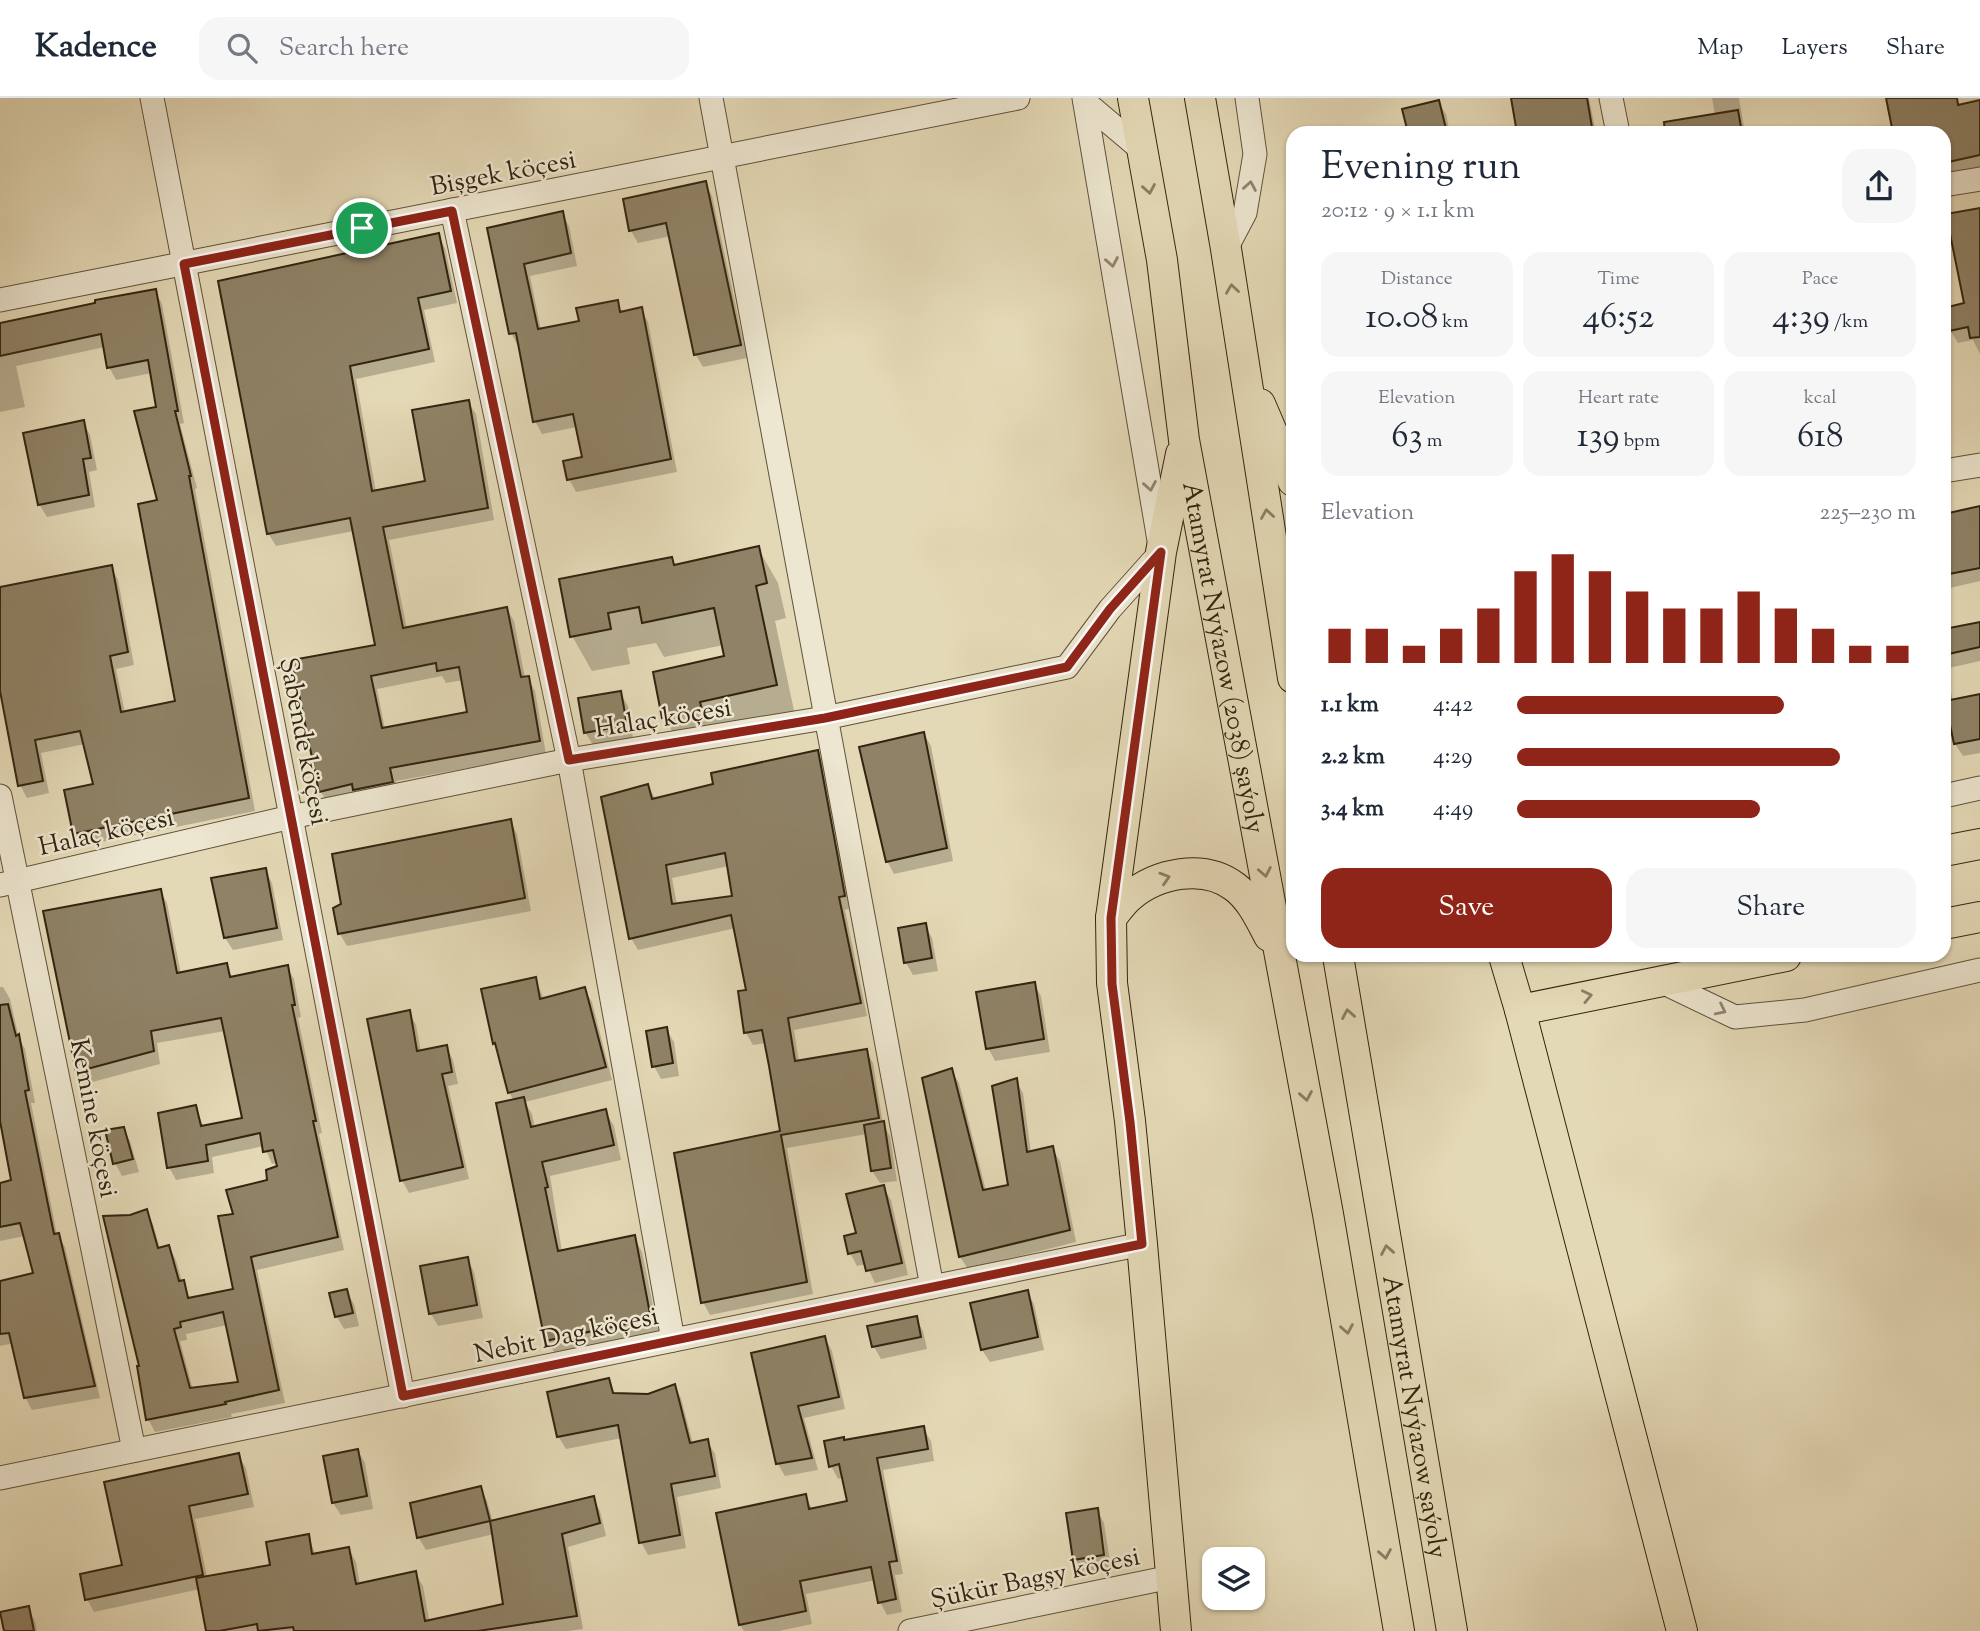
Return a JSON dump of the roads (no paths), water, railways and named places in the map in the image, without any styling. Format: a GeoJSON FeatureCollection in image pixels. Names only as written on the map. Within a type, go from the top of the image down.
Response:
{"type":"FeatureCollection","features":[{"type":"Feature","properties":{"kind":"main road","name":"Atamyrat Nyýazow (2038) şaýoly"},"geometry":{"type":"LineString","coordinates":[[1133,98],[1162,260],[1184,440],[1328,1214]]}},
{"type":"Feature","properties":{"kind":"main road"},"geometry":{"type":"LineString","coordinates":[[1200,98],[1286,634]]}},
{"type":"Feature","properties":{"kind":"main road"},"geometry":{"type":"LineString","coordinates":[[1243,365],[1286,465]]}},
{"type":"Feature","properties":{"kind":"main road"},"geometry":{"type":"LineString","coordinates":[[1176,1631],[1130,1122],[1112,984],[1111,918],[1161,552],[1184,440]]}},
{"type":"Feature","properties":{"kind":"main road"},"geometry":{"type":"LineString","coordinates":[[1951,849],[1980,844]]}},
{"type":"Feature","properties":{"kind":"main road"},"geometry":{"type":"LineString","coordinates":[[1111,918],[1129,897],[1159,878],[1191,872],[1215,877],[1234,886],[1248,900],[1280,956]]}},
{"type":"Feature","properties":{"kind":"main road"},"geometry":{"type":"LineString","coordinates":[[1951,923],[1980,917]]}},
{"type":"Feature","properties":{"kind":"main road","name":"Atamyrat Nyýazow şaýoly"},"geometry":{"type":"LineString","coordinates":[[1339,962],[1452,1631]]}},
{"type":"Feature","properties":{"kind":"main road"},"geometry":{"type":"LineString","coordinates":[[1506,962],[1682,1631]]}},
{"type":"Feature","properties":{"kind":"main road"},"geometry":{"type":"LineString","coordinates":[[1520,1010],[1756,962]]}},
{"type":"Feature","properties":{"kind":"main road","name":"Atamyrat Nyýazow şaýoly"},"geometry":{"type":"LineString","coordinates":[[1328,1214],[1399,1631]]}},
{"type":"Feature","properties":{"kind":"street","name":"Şabende köçesi"},"geometry":{"type":"LineString","coordinates":[[152,98],[403,1396]]}},
{"type":"Feature","properties":{"kind":"street"},"geometry":{"type":"LineString","coordinates":[[711,98],[932,1287]]}},
{"type":"Feature","properties":{"kind":"street","name":"Bişgek köçesi"},"geometry":{"type":"LineString","coordinates":[[0,300],[1018,98]]}},
{"type":"Feature","properties":{"kind":"street"},"geometry":{"type":"LineString","coordinates":[[1226,249],[1245,213],[1255,154],[1247,98]]}},
{"type":"Feature","properties":{"kind":"street"},"geometry":{"type":"LineString","coordinates":[[1611,98],[1617,126]]}},
{"type":"Feature","properties":{"kind":"street"},"geometry":{"type":"LineString","coordinates":[[1084,100],[1143,151]]}},
{"type":"Feature","properties":{"kind":"street"},"geometry":{"type":"LineString","coordinates":[[1084,100],[1161,552]]}},
{"type":"Feature","properties":{"kind":"street"},"geometry":{"type":"LineString","coordinates":[[1951,184],[1980,179]]}},
{"type":"Feature","properties":{"kind":"street"},"geometry":{"type":"LineString","coordinates":[[452,211],[569,760],[673,1340]]}},
{"type":"Feature","properties":{"kind":"street"},"geometry":{"type":"LineString","coordinates":[[1951,470],[1980,465]]}},
{"type":"Feature","properties":{"kind":"street","name":"Halaç köçesi"},"geometry":{"type":"LineString","coordinates":[[9,883],[291,817],[569,760],[825,718],[1067,667],[1110,609],[1161,552]]}},
{"type":"Feature","properties":{"kind":"street"},"geometry":{"type":"LineString","coordinates":[[1951,794],[1980,788]]}},
{"type":"Feature","properties":{"kind":"street","name":"Kemine köçesi"},"geometry":{"type":"LineString","coordinates":[[0,796],[9,883],[134,1450]]}},
{"type":"Feature","properties":{"kind":"street"},"geometry":{"type":"LineString","coordinates":[[1660,981],[1735,1017],[1805,1010],[1980,970]]}},
{"type":"Feature","properties":{"kind":"street","name":"Nebit Dag köçesi"},"geometry":{"type":"LineString","coordinates":[[0,1478],[1142,1244]]}},
{"type":"Feature","properties":{"kind":"street","name":"Şükür Bagşy köçesi"},"geometry":{"type":"LineString","coordinates":[[910,1631],[1171,1577]]}}]}
